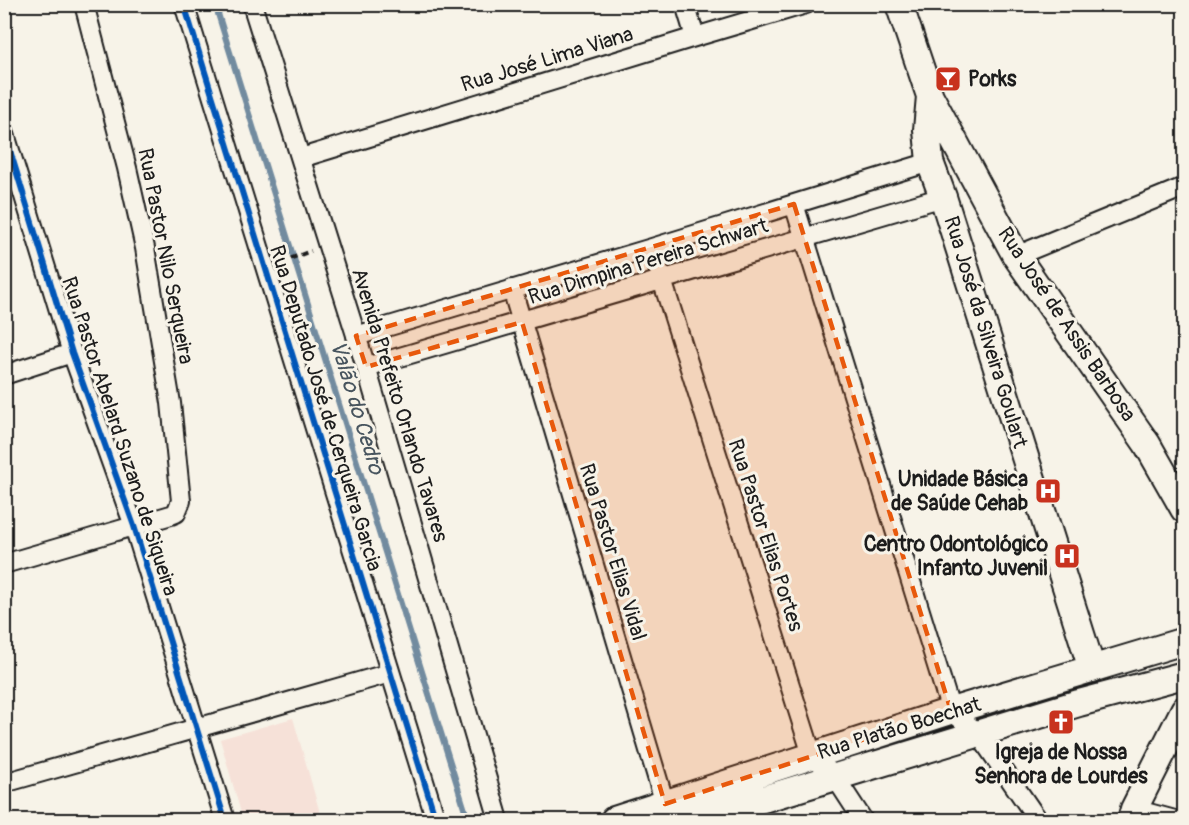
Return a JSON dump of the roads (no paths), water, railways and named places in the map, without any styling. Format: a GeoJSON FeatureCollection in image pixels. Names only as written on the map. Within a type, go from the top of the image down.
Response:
{"type":"FeatureCollection","features":[{"type":"Feature","properties":{"kind":"main road","name":"Rua José de Assis Barbosa"},"geometry":{"type":"LineString","coordinates":[[899,4],[930,96],[1016,256],[1147,444],[1185,509]]}},
{"type":"Feature","properties":{"kind":"main road","name":"Rua José da Silveira Goulart"},"geometry":{"type":"LineString","coordinates":[[930,96],[927,130],[930,162],[1092,669]]}},
{"type":"Feature","properties":{"kind":"main road","name":"Rua Platão Boechat"},"geometry":{"type":"LineString","coordinates":[[614,820],[674,812],[812,755],[1185,640]]}},
{"type":"Feature","properties":{"kind":"main road","name":"Rua Platão Boechat"},"geometry":{"type":"LineString","coordinates":[[694,820],[1079,703],[1185,675]]}},
{"type":"Feature","properties":{"kind":"main road"},"geometry":{"type":"LineString","coordinates":[[1132,815],[1185,710]]}},
{"type":"Feature","properties":{"kind":"street","name":"Rua Pastor Nilo Serqueira"},"geometry":{"type":"LineString","coordinates":[[84,4],[145,248],[168,381],[181,501],[176,513],[134,526]]}},
{"type":"Feature","properties":{"kind":"street","name":"Rua Deputado José de Cerqueira Garcia"},"geometry":{"type":"LineString","coordinates":[[184,4],[436,820]]}},
{"type":"Feature","properties":{"kind":"street","name":"Avenida Prefeito Orlando Tavares"},"geometry":{"type":"LineString","coordinates":[[252,4],[366,368],[499,820]]}},
{"type":"Feature","properties":{"kind":"street"},"geometry":{"type":"LineString","coordinates":[[685,4],[695,37]]}},
{"type":"Feature","properties":{"kind":"street","name":"Rua José Lima Viana"},"geometry":{"type":"LineString","coordinates":[[301,158],[806,4]]}},
{"type":"Feature","properties":{"kind":"street","name":"Rua Pastor Abelard Suzano de Siqueira"},"geometry":{"type":"LineString","coordinates":[[4,131],[72,353],[134,526],[225,820]]}},
{"type":"Feature","properties":{"kind":"street","name":"Rua Dimpina Pereira Schwart"},"geometry":{"type":"LineString","coordinates":[[356,336],[930,162]]}},
{"type":"Feature","properties":{"kind":"street"},"geometry":{"type":"LineString","coordinates":[[1016,256],[1185,187]]}},
{"type":"Feature","properties":{"kind":"street","name":"Rua Dimpina Pereira Schwart"},"geometry":{"type":"LineString","coordinates":[[366,368],[943,197]]}},
{"type":"Feature","properties":{"kind":"street"},"geometry":{"type":"LineString","coordinates":[[794,204],[951,711],[978,733],[1038,820]]}},
{"type":"Feature","properties":{"kind":"street","name":"Rua Pastor Elias Portes"},"geometry":{"type":"LineString","coordinates":[[652,248],[812,755],[835,777],[863,820]]}},
{"type":"Feature","properties":{"kind":"street","name":"Rua Pastor Elias Vidal"},"geometry":{"type":"LineString","coordinates":[[512,289],[674,812]]}},
{"type":"Feature","properties":{"kind":"street"},"geometry":{"type":"LineString","coordinates":[[4,375],[72,353]]}},
{"type":"Feature","properties":{"kind":"street"},"geometry":{"type":"LineString","coordinates":[[4,564],[134,526]]}},
{"type":"Feature","properties":{"kind":"street"},"geometry":{"type":"LineString","coordinates":[[4,783],[390,673]]}},
{"type":"Feature","properties":{"kind":"street"},"geometry":{"type":"LineString","coordinates":[[1132,815],[1175,820]]}},
{"type":"Feature","properties":{"kind":"waterway","name":"Valão do Cedro"},"geometry":{"type":"LineString","coordinates":[[215,4],[468,820]]}},
{"type":"Feature","properties":{"kind":"place","name":"Porks"},"geometry":{"type":"Point","coordinates":[948,79]}},
{"type":"Feature","properties":{"kind":"place","name":"Unidade Básica de Saúde Cehab"},"geometry":{"type":"Point","coordinates":[1048,491]}},
{"type":"Feature","properties":{"kind":"place","name":"Centro Odontológico Infanto Juvenil"},"geometry":{"type":"Point","coordinates":[1067,556]}},
{"type":"Feature","properties":{"kind":"place","name":"Igreja de Nossa Senhora de Lourdes"},"geometry":{"type":"Point","coordinates":[1061,722]}}]}
